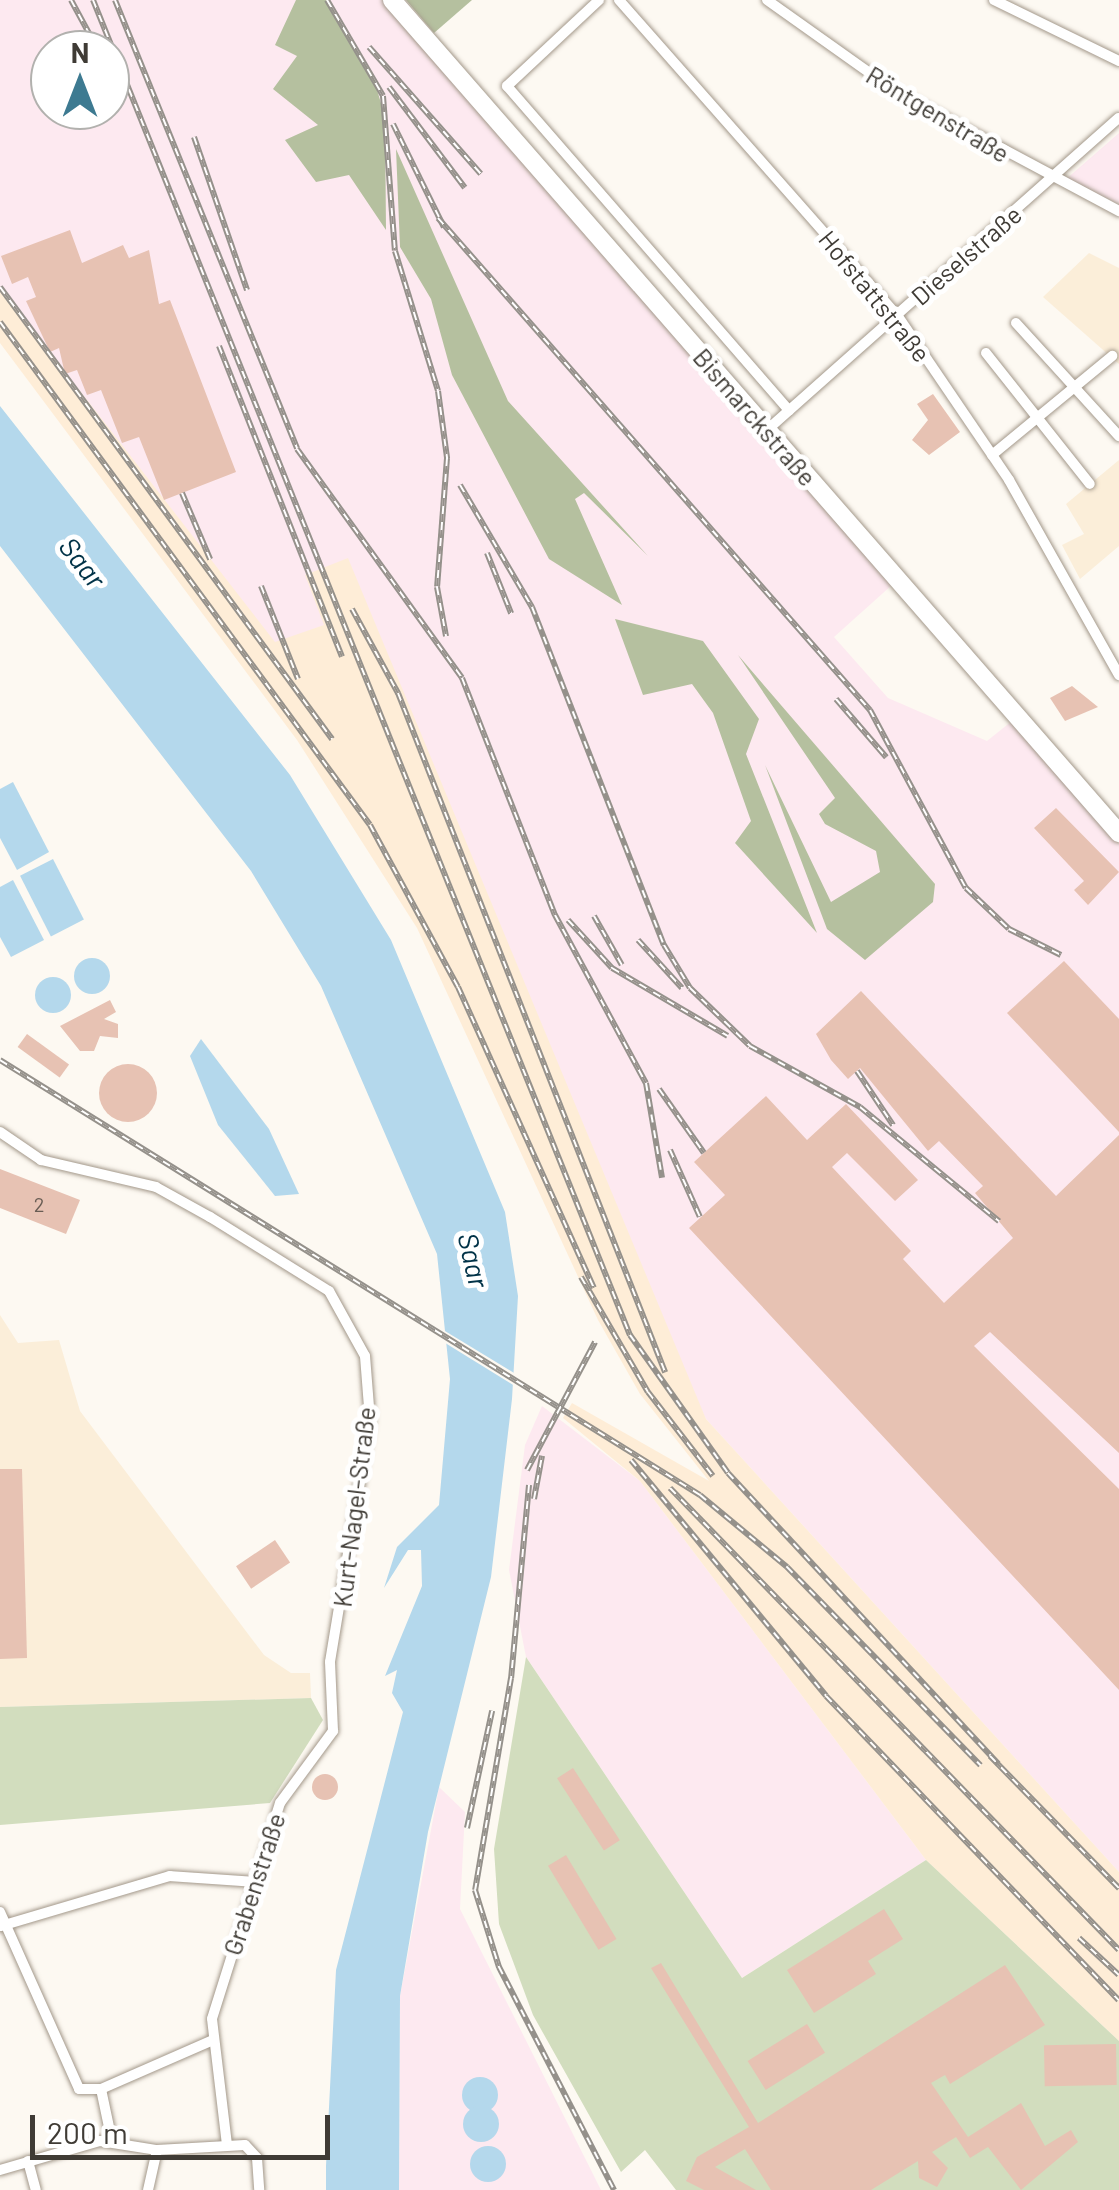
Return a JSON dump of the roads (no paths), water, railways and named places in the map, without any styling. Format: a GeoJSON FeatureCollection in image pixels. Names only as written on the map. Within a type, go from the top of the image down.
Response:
{"type":"FeatureCollection","features":[{"type":"Feature","properties":{"kind":"main road","name":"Bismarckstraße"},"geometry":{"type":"LineString","coordinates":[[392,0],[1119,834]]}},
{"type":"Feature","properties":{"kind":"street","name":"Bismarckstraße"},"geometry":{"type":"LineString","coordinates":[[599,0],[507,86],[789,410]]}},
{"type":"Feature","properties":{"kind":"street","name":"Hofstattstraße"},"geometry":{"type":"LineString","coordinates":[[619,0],[897,315],[992,455],[1119,675]]}},
{"type":"Feature","properties":{"kind":"street","name":"Röntgenstraße"},"geometry":{"type":"LineString","coordinates":[[767,0],[898,93],[1051,182],[1119,211]]}},
{"type":"Feature","properties":{"kind":"street"},"geometry":{"type":"LineString","coordinates":[[994,0],[1119,62]]}},
{"type":"Feature","properties":{"kind":"street","name":"Dieselstraße"},"geometry":{"type":"LineString","coordinates":[[767,430],[1119,118]]}},
{"type":"Feature","properties":{"kind":"street"},"geometry":{"type":"LineString","coordinates":[[1016,323],[1119,436]]}},
{"type":"Feature","properties":{"kind":"street"},"geometry":{"type":"LineString","coordinates":[[986,353],[1090,484]]}},
{"type":"Feature","properties":{"kind":"street"},"geometry":{"type":"LineString","coordinates":[[992,455],[1042,422],[1112,356]]}},
{"type":"Feature","properties":{"kind":"street","name":"Kurt-Nagel-Straße"},"geometry":{"type":"LineString","coordinates":[[0,1132],[41,1160],[180,1198],[330,1291],[352,1319],[370,1420],[330,1662],[328,1742]]}},
{"type":"Feature","properties":{"kind":"street","name":"Grabenstraße"},"geometry":{"type":"LineString","coordinates":[[227,2145],[213,2040],[214,2007],[280,1802],[328,1742]]}},
{"type":"Feature","properties":{"kind":"street"},"geometry":{"type":"LineString","coordinates":[[213,2040],[101,2089],[79,2089],[1,1921],[170,1876],[255,1882]]}},
{"type":"Feature","properties":{"kind":"street"},"geometry":{"type":"LineString","coordinates":[[101,2089],[112,2141]]}},
{"type":"Feature","properties":{"kind":"street"},"geometry":{"type":"LineString","coordinates":[[0,2170],[112,2141],[157,2150],[227,2145],[253,2149],[259,2190]]}},
{"type":"Feature","properties":{"kind":"street"},"geometry":{"type":"LineString","coordinates":[[148,2190],[157,2150]]}},
{"type":"Feature","properties":{"kind":"street"},"geometry":{"type":"LineString","coordinates":[[28,2161],[36,2190]]}},
{"type":"Feature","properties":{"kind":"water","name":"Saar"},"geometry":{"type":"Polygon","coordinates":[[[0,406],[290,775],[391,940],[505,1212],[518,1296],[512,1399],[491,1577],[428,1832],[400,1996],[399,2190],[326,2190],[326,2166],[336,1970],[403,1712],[392,1693],[397,1670],[385,1676],[422,1586],[421,1550],[408,1550],[384,1588],[397,1547],[439,1505],[450,1379],[437,1254],[321,986],[251,871],[0,546],[0,406]]]}},
{"type":"Feature","properties":{"kind":"water"},"geometry":{"type":"Polygon","coordinates":[[[13,782],[49,852],[17,870],[0,838],[0,789],[13,782]]]}},
{"type":"Feature","properties":{"kind":"water"},"geometry":{"type":"Polygon","coordinates":[[[53,859],[84,920],[51,936],[20,876],[53,859]]]}},
{"type":"Feature","properties":{"kind":"water"},"geometry":{"type":"Polygon","coordinates":[[[13,880],[44,940],[11,957],[0,937],[0,887],[13,880]]]}},
{"type":"Feature","properties":{"kind":"water"},"geometry":{"type":"Polygon","coordinates":[[[92,958],[105,963],[110,976],[105,989],[92,994],[79,989],[74,976],[79,963],[92,958]]]}},
{"type":"Feature","properties":{"kind":"water"},"geometry":{"type":"Polygon","coordinates":[[[53,977],[66,982],[71,995],[66,1008],[53,1013],[40,1008],[35,995],[40,982],[53,977]]]}},
{"type":"Feature","properties":{"kind":"water"},"geometry":{"type":"Polygon","coordinates":[[[201,1039],[269,1129],[299,1194],[275,1196],[218,1125],[190,1056],[201,1039]]]}},
{"type":"Feature","properties":{"kind":"water"},"geometry":{"type":"Polygon","coordinates":[[[480,2077],[493,2082],[498,2095],[493,2108],[480,2113],[467,2108],[462,2095],[467,2082],[480,2077]]]}},
{"type":"Feature","properties":{"kind":"water"},"geometry":{"type":"Polygon","coordinates":[[[481,2106],[494,2111],[499,2124],[494,2137],[481,2142],[468,2137],[463,2124],[468,2111],[481,2106]]]}},
{"type":"Feature","properties":{"kind":"water"},"geometry":{"type":"Polygon","coordinates":[[[488,2146],[501,2151],[506,2164],[501,2177],[488,2182],[475,2177],[470,2164],[475,2151],[488,2146]]]}},
{"type":"Feature","properties":{"kind":"railway"},"geometry":{"type":"LineString","coordinates":[[71,0],[87,30]]}},
{"type":"Feature","properties":{"kind":"railway"},"geometry":{"type":"LineString","coordinates":[[93,0],[630,1335],[728,1473],[998,1764]]}},
{"type":"Feature","properties":{"kind":"railway"},"geometry":{"type":"LineString","coordinates":[[115,0],[297,449],[462,678],[555,915],[646,1083],[662,1178]]}},
{"type":"Feature","properties":{"kind":"railway"},"geometry":{"type":"LineString","coordinates":[[327,0],[383,96],[395,251],[438,391],[447,458],[437,587],[446,636]]}},
{"type":"Feature","properties":{"kind":"railway"},"geometry":{"type":"LineString","coordinates":[[369,47],[481,174]]}},
{"type":"Feature","properties":{"kind":"railway"},"geometry":{"type":"LineString","coordinates":[[389,87],[465,188]]}},
{"type":"Feature","properties":{"kind":"railway"},"geometry":{"type":"LineString","coordinates":[[393,124],[444,227]]}},
{"type":"Feature","properties":{"kind":"railway"},"geometry":{"type":"LineString","coordinates":[[194,137],[247,290]]}},
{"type":"Feature","properties":{"kind":"railway"},"geometry":{"type":"LineString","coordinates":[[438,218],[870,710],[966,888],[1009,929],[1061,955]]}},
{"type":"Feature","properties":{"kind":"railway"},"geometry":{"type":"LineString","coordinates":[[0,287],[332,739]]}},
{"type":"Feature","properties":{"kind":"railway"},"geometry":{"type":"LineString","coordinates":[[0,322],[370,825],[458,987],[594,1288]]}},
{"type":"Feature","properties":{"kind":"railway"},"geometry":{"type":"LineString","coordinates":[[219,346],[342,657]]}},
{"type":"Feature","properties":{"kind":"railway"},"geometry":{"type":"LineString","coordinates":[[460,485],[532,607],[664,945],[690,988],[750,1046],[860,1107],[999,1221]]}},
{"type":"Feature","properties":{"kind":"railway"},"geometry":{"type":"LineString","coordinates":[[182,493],[210,559]]}},
{"type":"Feature","properties":{"kind":"railway"},"geometry":{"type":"LineString","coordinates":[[487,553],[511,613]]}},
{"type":"Feature","properties":{"kind":"railway"},"geometry":{"type":"LineString","coordinates":[[261,586],[298,679]]}},
{"type":"Feature","properties":{"kind":"railway"},"geometry":{"type":"LineString","coordinates":[[352,609],[398,693],[665,1372]]}},
{"type":"Feature","properties":{"kind":"railway"},"geometry":{"type":"LineString","coordinates":[[836,699],[886,757]]}},
{"type":"Feature","properties":{"kind":"railway"},"geometry":{"type":"LineString","coordinates":[[594,916],[622,965]]}},
{"type":"Feature","properties":{"kind":"railway"},"geometry":{"type":"LineString","coordinates":[[568,920],[612,968],[728,1036]]}},
{"type":"Feature","properties":{"kind":"railway"},"geometry":{"type":"LineString","coordinates":[[638,940],[682,988]]}},
{"type":"Feature","properties":{"kind":"railway"},"geometry":{"type":"LineString","coordinates":[[0,1060],[700,1495],[787,1567],[980,1765]]}},
{"type":"Feature","properties":{"kind":"railway"},"geometry":{"type":"LineString","coordinates":[[857,1071],[893,1125]]}},
{"type":"Feature","properties":{"kind":"railway"},"geometry":{"type":"LineString","coordinates":[[659,1089],[704,1153]]}},
{"type":"Feature","properties":{"kind":"railway"},"geometry":{"type":"LineString","coordinates":[[670,1150],[700,1217]]}},
{"type":"Feature","properties":{"kind":"railway"},"geometry":{"type":"LineString","coordinates":[[581,1277],[648,1392],[713,1476]]}},
{"type":"Feature","properties":{"kind":"railway"},"geometry":{"type":"LineString","coordinates":[[527,1470],[595,1342]]}},
{"type":"Feature","properties":{"kind":"railway"},"geometry":{"type":"LineString","coordinates":[[534,1499],[542,1456]]}},
{"type":"Feature","properties":{"kind":"railway"},"geometry":{"type":"LineString","coordinates":[[631,1460],[826,1696],[1119,2000]]}},
{"type":"Feature","properties":{"kind":"railway"},"geometry":{"type":"LineString","coordinates":[[529,1485],[511,1678],[475,1890],[499,1967],[614,2190]]}},
{"type":"Feature","properties":{"kind":"railway"},"geometry":{"type":"LineString","coordinates":[[670,1488],[1119,1950]]}},
{"type":"Feature","properties":{"kind":"railway"},"geometry":{"type":"LineString","coordinates":[[467,1828],[492,1711]]}},
{"type":"Feature","properties":{"kind":"railway"},"geometry":{"type":"LineString","coordinates":[[990,1756],[1119,1888]]}},
{"type":"Feature","properties":{"kind":"railway"},"geometry":{"type":"LineString","coordinates":[[1079,1938],[1119,1975]]}}]}
